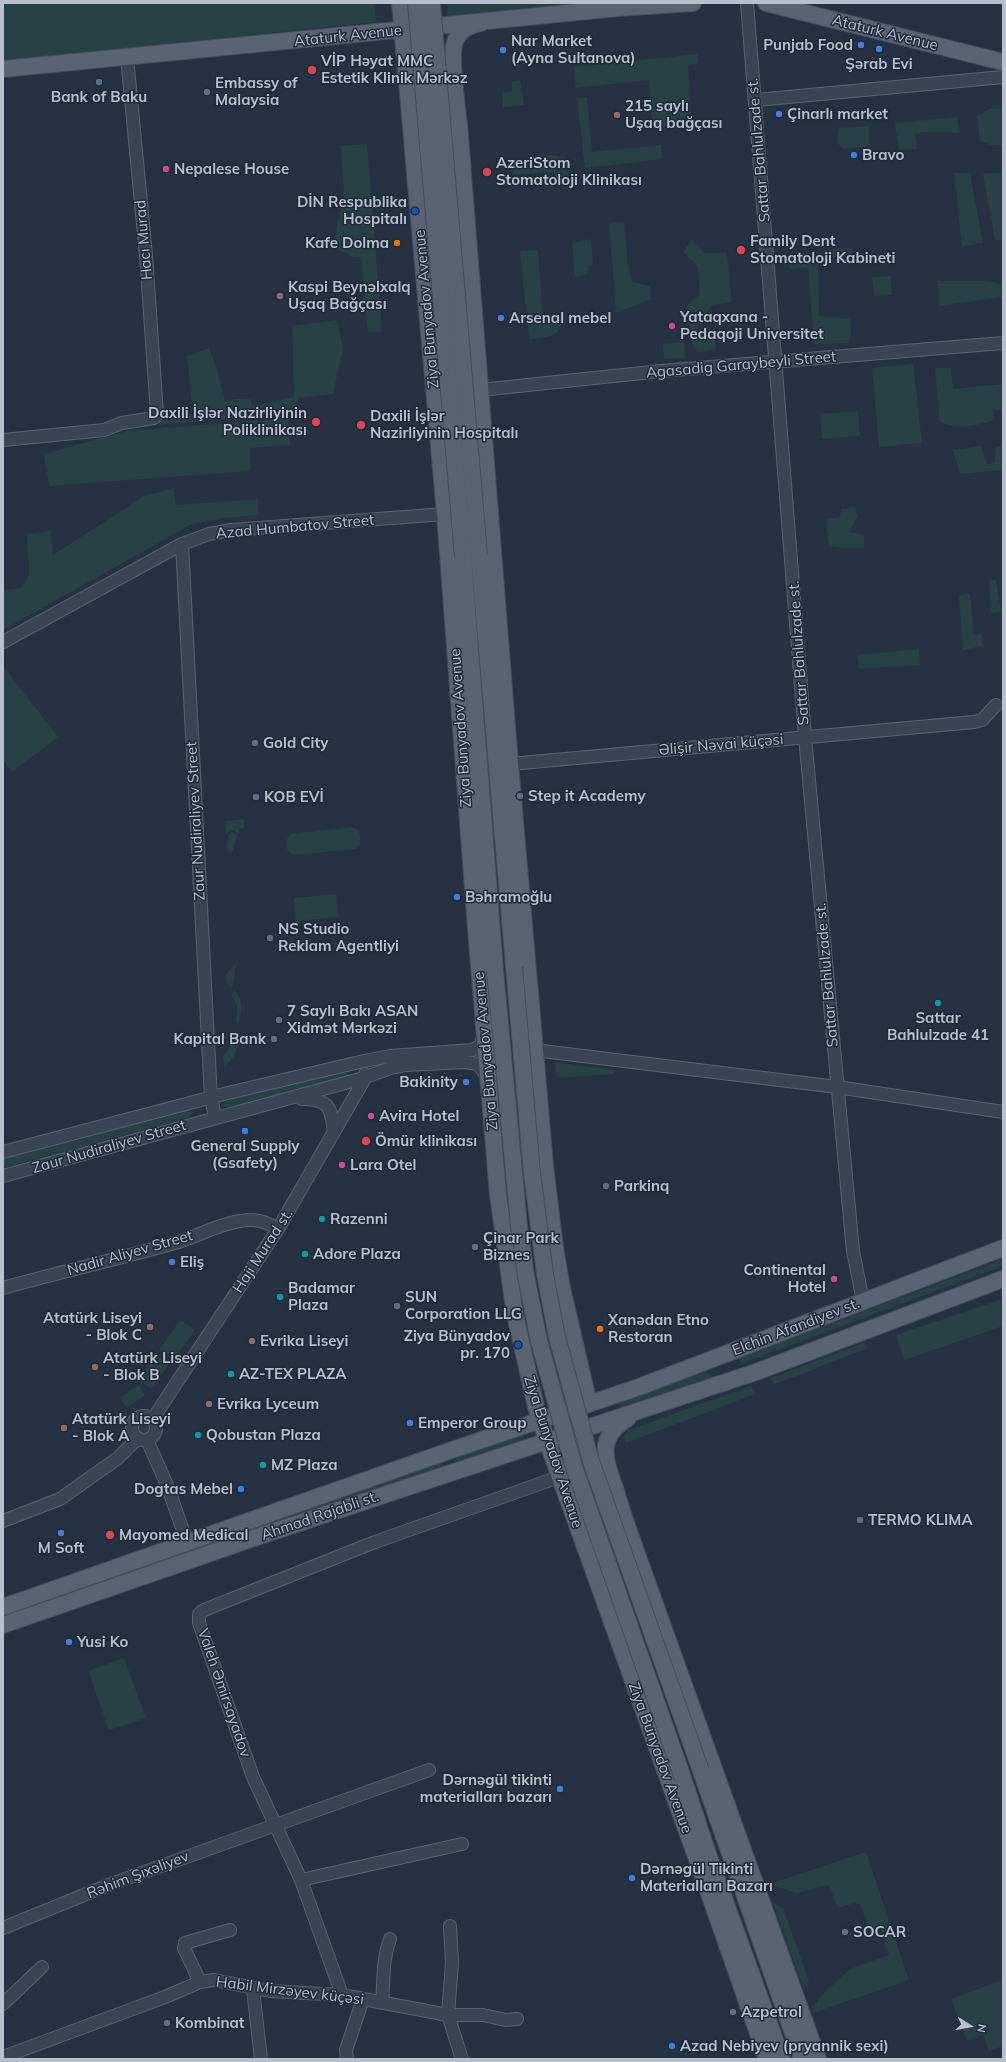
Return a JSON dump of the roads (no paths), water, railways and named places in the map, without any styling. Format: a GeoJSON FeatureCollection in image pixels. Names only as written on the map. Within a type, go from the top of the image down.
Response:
{"type":"FeatureCollection","features":[{"type":"Feature","properties":{"kind":"main road","name":"Ziya Bunyadov Avenue"},"geometry":{"type":"LineString","coordinates":[[400,3],[445,514],[484,1033],[501,1222],[515,1315],[540,1420],[559,1477],[736,1969],[765,2059]]}},
{"type":"Feature","properties":{"kind":"main road","name":"Ziya Bunyadov Avenue"},"geometry":{"type":"LineString","coordinates":[[416,3],[463,557],[495,970],[518,1219],[526,1276],[539,1341],[574,1467],[683,1778],[707,1851],[782,2059]]}},
{"type":"Feature","properties":{"kind":"main road","name":"Ziya Bunyadov Avenue"},"geometry":{"type":"LineString","coordinates":[[432,3],[532,1180],[545,1274],[557,1337],[591,1461],[802,2059]]}},
{"type":"Feature","properties":{"kind":"main road","name":"Ataturk Avenue"},"geometry":{"type":"LineString","coordinates":[[3,69],[484,22],[625,5],[693,3]]}},
{"type":"Feature","properties":{"kind":"main road","name":"Ataturk Avenue"},"geometry":{"type":"LineString","coordinates":[[766,3],[1003,62]]}},
{"type":"Feature","properties":{"kind":"main road"},"geometry":{"type":"LineString","coordinates":[[484,22],[464,29],[455,40],[453,53],[458,124],[534,1050],[548,1192],[563,1296],[589,1404]]}},
{"type":"Feature","properties":{"kind":"main road"},"geometry":{"type":"LineString","coordinates":[[412,134],[415,112],[419,106],[430,102],[444,104],[453,113],[458,124]]}},
{"type":"Feature","properties":{"kind":"main road"},"geometry":{"type":"LineString","coordinates":[[487,653],[510,764],[510,928]]}},
{"type":"Feature","properties":{"kind":"main road"},"geometry":{"type":"LineString","coordinates":[[470,654],[464,766],[492,928]]}},
{"type":"Feature","properties":{"kind":"main road","name":"Elchin Afandiyev st."},"geometry":{"type":"LineString","coordinates":[[540,1420],[589,1404],[738,1349],[1003,1248]]}},
{"type":"Feature","properties":{"kind":"main road","name":"Elchin Afandiyev st."},"geometry":{"type":"LineString","coordinates":[[547,1441],[644,1411],[756,1372],[1003,1279]]}},
{"type":"Feature","properties":{"kind":"main road"},"geometry":{"type":"LineString","coordinates":[[515,1315],[527,1332],[533,1335],[547,1334],[557,1327],[561,1320],[563,1296]]}},
{"type":"Feature","properties":{"kind":"main road"},"geometry":{"type":"LineString","coordinates":[[738,1349],[729,1361],[731,1369],[742,1375],[756,1372]]}},
{"type":"Feature","properties":{"kind":"main road"},"geometry":{"type":"LineString","coordinates":[[644,1411],[621,1422],[612,1432],[607,1444],[605,1458],[627,1526],[818,2059]]}},
{"type":"Feature","properties":{"kind":"main road","name":"Ahmad Rajabli st."},"geometry":{"type":"LineString","coordinates":[[3,1607],[540,1420]]}},
{"type":"Feature","properties":{"kind":"main road","name":"Ahmad Rajabli st."},"geometry":{"type":"LineString","coordinates":[[3,1625],[257,1537],[547,1441]]}},
{"type":"Feature","properties":{"kind":"main road"},"geometry":{"type":"LineString","coordinates":[[449,1451],[456,1470]]}},
{"type":"Feature","properties":{"kind":"main road"},"geometry":{"type":"LineString","coordinates":[[584,1546],[584,1522],[594,1511],[606,1509],[612,1511],[627,1526]]}},
{"type":"Feature","properties":{"kind":"main road"},"geometry":{"type":"LineString","coordinates":[[251,1520],[257,1537]]}},
{"type":"Feature","properties":{"kind":"main road"},"geometry":{"type":"LineString","coordinates":[[726,1847],[760,1897]]}},
{"type":"Feature","properties":{"kind":"main road"},"geometry":{"type":"LineString","coordinates":[[707,1851],[736,1969]]}},
{"type":"Feature","properties":{"kind":"main road"},"geometry":{"type":"LineString","coordinates":[[800,2009],[810,2059]]}},
{"type":"Feature","properties":{"kind":"street","name":"Sattar Bahlulzade st."},"geometry":{"type":"LineString","coordinates":[[747,3],[777,361],[805,737],[853,1251],[863,1301]]}},
{"type":"Feature","properties":{"kind":"street","name":"Hacı Murad"},"geometry":{"type":"LineString","coordinates":[[3,440],[104,430],[122,423],[151,419],[156,416],[158,411],[146,255],[127,57]]}},
{"type":"Feature","properties":{"kind":"street"},"geometry":{"type":"LineString","coordinates":[[756,100],[1003,77]]}},
{"type":"Feature","properties":{"kind":"street","name":"Agasadig Garaybeyli Street"},"geometry":{"type":"LineString","coordinates":[[480,390],[777,361],[1003,343]]}},
{"type":"Feature","properties":{"kind":"street","name":"Azad Humbatov Street"},"geometry":{"type":"LineString","coordinates":[[3,642],[182,544],[209,534],[231,530],[445,514]]}},
{"type":"Feature","properties":{"kind":"street","name":"Zaur Nudiraliyev Street"},"geometry":{"type":"LineString","coordinates":[[182,544],[211,1098],[215,1117]]}},
{"type":"Feature","properties":{"kind":"street","name":"Əlişir Nəvai küçəsi"},"geometry":{"type":"LineString","coordinates":[[510,764],[974,722],[982,720],[996,704]]}},
{"type":"Feature","properties":{"kind":"street","name":"Zaur Nudiraliyev Street"},"geometry":{"type":"LineString","coordinates":[[3,1152],[211,1098],[383,1057],[472,1050],[481,1045],[484,1033]]}},
{"type":"Feature","properties":{"kind":"street"},"geometry":{"type":"LineString","coordinates":[[534,1050],[837,1087],[1003,1112]]}},
{"type":"Feature","properties":{"kind":"street","name":"Zaur Nudiraliyev Street"},"geometry":{"type":"LineString","coordinates":[[3,1176],[215,1117],[289,1099],[365,1078],[391,1068],[406,1065],[465,1062],[478,1064],[488,1078]]}},
{"type":"Feature","properties":{"kind":"street"},"geometry":{"type":"LineString","coordinates":[[347,1065],[359,1067],[363,1070],[365,1078]]}},
{"type":"Feature","properties":{"kind":"street","name":"Haji Murad st."},"geometry":{"type":"LineString","coordinates":[[152,1420],[278,1229],[365,1078]]}},
{"type":"Feature","properties":{"kind":"street"},"geometry":{"type":"LineString","coordinates":[[289,1099],[314,1099],[324,1102],[330,1110],[334,1132]]}},
{"type":"Feature","properties":{"kind":"street","name":"Nadir Aliyev Street"},"geometry":{"type":"LineString","coordinates":[[3,1288],[182,1241],[212,1228],[240,1221],[257,1220],[278,1229]]}},
{"type":"Feature","properties":{"kind":"street"},"geometry":{"type":"LineString","coordinates":[[3,1521],[60,1499],[142,1439],[156,1431],[156,1427],[152,1420],[145,1416],[135,1420],[132,1431],[142,1439],[167,1485],[187,1542]]}},
{"type":"Feature","properties":{"kind":"street","name":"Valeh Əmirsayadov"},"geometry":{"type":"LineString","coordinates":[[342,1994],[301,1880],[251,1770],[199,1623],[199,1614],[204,1610],[382,1540],[559,1477]]}},
{"type":"Feature","properties":{"kind":"street","name":"Rəhim Şıxəliyev"},"geometry":{"type":"LineString","coordinates":[[3,1928],[111,1884],[429,1770]]}},
{"type":"Feature","properties":{"kind":"street"},"geometry":{"type":"LineString","coordinates":[[301,1880],[462,1844]]}},
{"type":"Feature","properties":{"kind":"street"},"geometry":{"type":"LineString","coordinates":[[450,1926],[452,1963],[448,2015],[462,2059]]}},
{"type":"Feature","properties":{"kind":"street"},"geometry":{"type":"LineString","coordinates":[[200,1982],[184,1948],[184,1943],[230,1930]]}},
{"type":"Feature","properties":{"kind":"street"},"geometry":{"type":"LineString","coordinates":[[382,2003],[385,1974],[383,1963],[390,1938]]}},
{"type":"Feature","properties":{"kind":"street"},"geometry":{"type":"LineString","coordinates":[[3,2004],[42,1967]]}},
{"type":"Feature","properties":{"kind":"street","name":"Habil Mirzəyev küçəsi"},"geometry":{"type":"LineString","coordinates":[[3,2057],[200,1982],[214,1980],[253,1989],[342,1994],[448,2015],[483,2015],[506,2020],[517,2020]]}},
{"type":"Feature","properties":{"kind":"street"},"geometry":{"type":"LineString","coordinates":[[253,1989],[260,2059]]}},
{"type":"Feature","properties":{"kind":"street"},"geometry":{"type":"LineString","coordinates":[[347,2059],[346,2050],[363,1999]]}},
{"type":"Feature","properties":{"kind":"place","name":"Punjab Food"},"geometry":{"type":"Point","coordinates":[861,45]}},
{"type":"Feature","properties":{"kind":"place","name":"Şərab Evi"},"geometry":{"type":"Point","coordinates":[879,49]}},
{"type":"Feature","properties":{"kind":"place","name":"Nar Market (Ayna Sultanova)"},"geometry":{"type":"Point","coordinates":[503,50]}},
{"type":"Feature","properties":{"kind":"place","name":"VİP Həyat MMC Estetik Klinik Mərkəz"},"geometry":{"type":"Point","coordinates":[312,70]}},
{"type":"Feature","properties":{"kind":"place","name":"Bank of Baku"},"geometry":{"type":"Point","coordinates":[99,82]}},
{"type":"Feature","properties":{"kind":"place","name":"Embassy of Malaysia"},"geometry":{"type":"Point","coordinates":[207,92]}},
{"type":"Feature","properties":{"kind":"place","name":"Çinarlı market"},"geometry":{"type":"Point","coordinates":[779,114]}},
{"type":"Feature","properties":{"kind":"place","name":"215 saylı Uşaq bağçası"},"geometry":{"type":"Point","coordinates":[617,115]}},
{"type":"Feature","properties":{"kind":"place","name":"Bravo"},"geometry":{"type":"Point","coordinates":[854,155]}},
{"type":"Feature","properties":{"kind":"place","name":"Nepalese House"},"geometry":{"type":"Point","coordinates":[166,169]}},
{"type":"Feature","properties":{"kind":"place","name":"AzeriStom Stomatoloji Klinikası"},"geometry":{"type":"Point","coordinates":[487,172]}},
{"type":"Feature","properties":{"kind":"place","name":"DİN Respublika Hospitalı"},"geometry":{"type":"Point","coordinates":[415,211]}},
{"type":"Feature","properties":{"kind":"place","name":"Kafe Dolma"},"geometry":{"type":"Point","coordinates":[397,243]}},
{"type":"Feature","properties":{"kind":"place","name":"Family Dent Stomatoloji Kabineti"},"geometry":{"type":"Point","coordinates":[741,250]}},
{"type":"Feature","properties":{"kind":"place","name":"Kaspi Beynəlxalq Uşaq Bağçası"},"geometry":{"type":"Point","coordinates":[280,296]}},
{"type":"Feature","properties":{"kind":"place","name":"Arsenal mebel"},"geometry":{"type":"Point","coordinates":[501,318]}},
{"type":"Feature","properties":{"kind":"place","name":"Yataqxana - Pedaqoji Universitet"},"geometry":{"type":"Point","coordinates":[672,326]}},
{"type":"Feature","properties":{"kind":"place","name":"Daxili İşlər Nazirliyinin Poliklinikası"},"geometry":{"type":"Point","coordinates":[316,422]}},
{"type":"Feature","properties":{"kind":"place","name":"Daxili İşlər Nazirliyinin Hospitalı"},"geometry":{"type":"Point","coordinates":[361,425]}},
{"type":"Feature","properties":{"kind":"place","name":"Gold City"},"geometry":{"type":"Point","coordinates":[255,743]}},
{"type":"Feature","properties":{"kind":"place","name":"Step it Academy"},"geometry":{"type":"Point","coordinates":[520,796]}},
{"type":"Feature","properties":{"kind":"place","name":"KOB EVİ"},"geometry":{"type":"Point","coordinates":[256,797]}},
{"type":"Feature","properties":{"kind":"place","name":"Bəhramoğlu"},"geometry":{"type":"Point","coordinates":[457,897]}},
{"type":"Feature","properties":{"kind":"place","name":"NS Studio Reklam Agentliyi"},"geometry":{"type":"Point","coordinates":[270,938]}},
{"type":"Feature","properties":{"kind":"place","name":"Sattar Bahlulzade 41"},"geometry":{"type":"Point","coordinates":[938,1003]}},
{"type":"Feature","properties":{"kind":"place","name":"7 Saylı Bakı ASAN Xidmət Mərkəzi"},"geometry":{"type":"Point","coordinates":[279,1020]}},
{"type":"Feature","properties":{"kind":"place","name":"Kapital Bank"},"geometry":{"type":"Point","coordinates":[274,1039]}},
{"type":"Feature","properties":{"kind":"place","name":"Bakinity"},"geometry":{"type":"Point","coordinates":[466,1082]}},
{"type":"Feature","properties":{"kind":"place","name":"Avira Hotel"},"geometry":{"type":"Point","coordinates":[371,1116]}},
{"type":"Feature","properties":{"kind":"place","name":"General Supply (Gsafety)"},"geometry":{"type":"Point","coordinates":[245,1131]}},
{"type":"Feature","properties":{"kind":"place","name":"Ömür klinikası"},"geometry":{"type":"Point","coordinates":[366,1141]}},
{"type":"Feature","properties":{"kind":"place","name":"Lara Otel"},"geometry":{"type":"Point","coordinates":[342,1165]}},
{"type":"Feature","properties":{"kind":"place","name":"Parkinq"},"geometry":{"type":"Point","coordinates":[606,1186]}},
{"type":"Feature","properties":{"kind":"place","name":"Razenni"},"geometry":{"type":"Point","coordinates":[322,1219]}},
{"type":"Feature","properties":{"kind":"place","name":"Çinar Park Biznes"},"geometry":{"type":"Point","coordinates":[475,1247]}},
{"type":"Feature","properties":{"kind":"place","name":"Adore Plaza"},"geometry":{"type":"Point","coordinates":[305,1254]}},
{"type":"Feature","properties":{"kind":"place","name":"Eliş"},"geometry":{"type":"Point","coordinates":[172,1262]}},
{"type":"Feature","properties":{"kind":"place","name":"Continental Hotel"},"geometry":{"type":"Point","coordinates":[834,1279]}},
{"type":"Feature","properties":{"kind":"place","name":"Badamar Plaza"},"geometry":{"type":"Point","coordinates":[280,1297]}},
{"type":"Feature","properties":{"kind":"place","name":"SUN Corporation LLG"},"geometry":{"type":"Point","coordinates":[397,1306]}},
{"type":"Feature","properties":{"kind":"place","name":"Atatürk Liseyi - Blok C"},"geometry":{"type":"Point","coordinates":[150,1327]}},
{"type":"Feature","properties":{"kind":"place","name":"Xanədan Etno Restoran"},"geometry":{"type":"Point","coordinates":[600,1329]}},
{"type":"Feature","properties":{"kind":"place","name":"Evrika Liseyi"},"geometry":{"type":"Point","coordinates":[252,1341]}},
{"type":"Feature","properties":{"kind":"place","name":"Ziya Bünyadov pr. 170"},"geometry":{"type":"Point","coordinates":[518,1345]}},
{"type":"Feature","properties":{"kind":"place","name":"Atatürk Liseyi - Blok B"},"geometry":{"type":"Point","coordinates":[95,1367]}},
{"type":"Feature","properties":{"kind":"place","name":"AZ-TEX PLAZA"},"geometry":{"type":"Point","coordinates":[231,1374]}},
{"type":"Feature","properties":{"kind":"place","name":"Evrika Lyceum"},"geometry":{"type":"Point","coordinates":[209,1404]}},
{"type":"Feature","properties":{"kind":"place","name":"Emperor Group"},"geometry":{"type":"Point","coordinates":[410,1423]}},
{"type":"Feature","properties":{"kind":"place","name":"Atatürk Liseyi - Blok A"},"geometry":{"type":"Point","coordinates":[64,1428]}},
{"type":"Feature","properties":{"kind":"place","name":"Qobustan Plaza"},"geometry":{"type":"Point","coordinates":[198,1435]}},
{"type":"Feature","properties":{"kind":"place","name":"MZ Plaza"},"geometry":{"type":"Point","coordinates":[263,1465]}},
{"type":"Feature","properties":{"kind":"place","name":"Dogtas Mebel"},"geometry":{"type":"Point","coordinates":[241,1489]}},
{"type":"Feature","properties":{"kind":"place","name":"TERMO KLIMA"},"geometry":{"type":"Point","coordinates":[860,1520]}},
{"type":"Feature","properties":{"kind":"place","name":"M Soft"},"geometry":{"type":"Point","coordinates":[61,1533]}},
{"type":"Feature","properties":{"kind":"place","name":"Mayomed Medical"},"geometry":{"type":"Point","coordinates":[110,1535]}},
{"type":"Feature","properties":{"kind":"place","name":"Yusi Ko"},"geometry":{"type":"Point","coordinates":[69,1642]}},
{"type":"Feature","properties":{"kind":"place","name":"Dərnəgül tikinti materialları bazarı"},"geometry":{"type":"Point","coordinates":[560,1789]}},
{"type":"Feature","properties":{"kind":"place","name":"Dərnəgül Tikinti Materialları Bazarı"},"geometry":{"type":"Point","coordinates":[632,1878]}},
{"type":"Feature","properties":{"kind":"place","name":"SOCAR"},"geometry":{"type":"Point","coordinates":[845,1932]}},
{"type":"Feature","properties":{"kind":"place","name":"Azpetrol"},"geometry":{"type":"Point","coordinates":[733,2012]}},
{"type":"Feature","properties":{"kind":"place","name":"Kombinat"},"geometry":{"type":"Point","coordinates":[167,2023]}},
{"type":"Feature","properties":{"kind":"place","name":"Azad Nebiyev (pryannik sexi)"},"geometry":{"type":"Point","coordinates":[672,2046]}}]}
